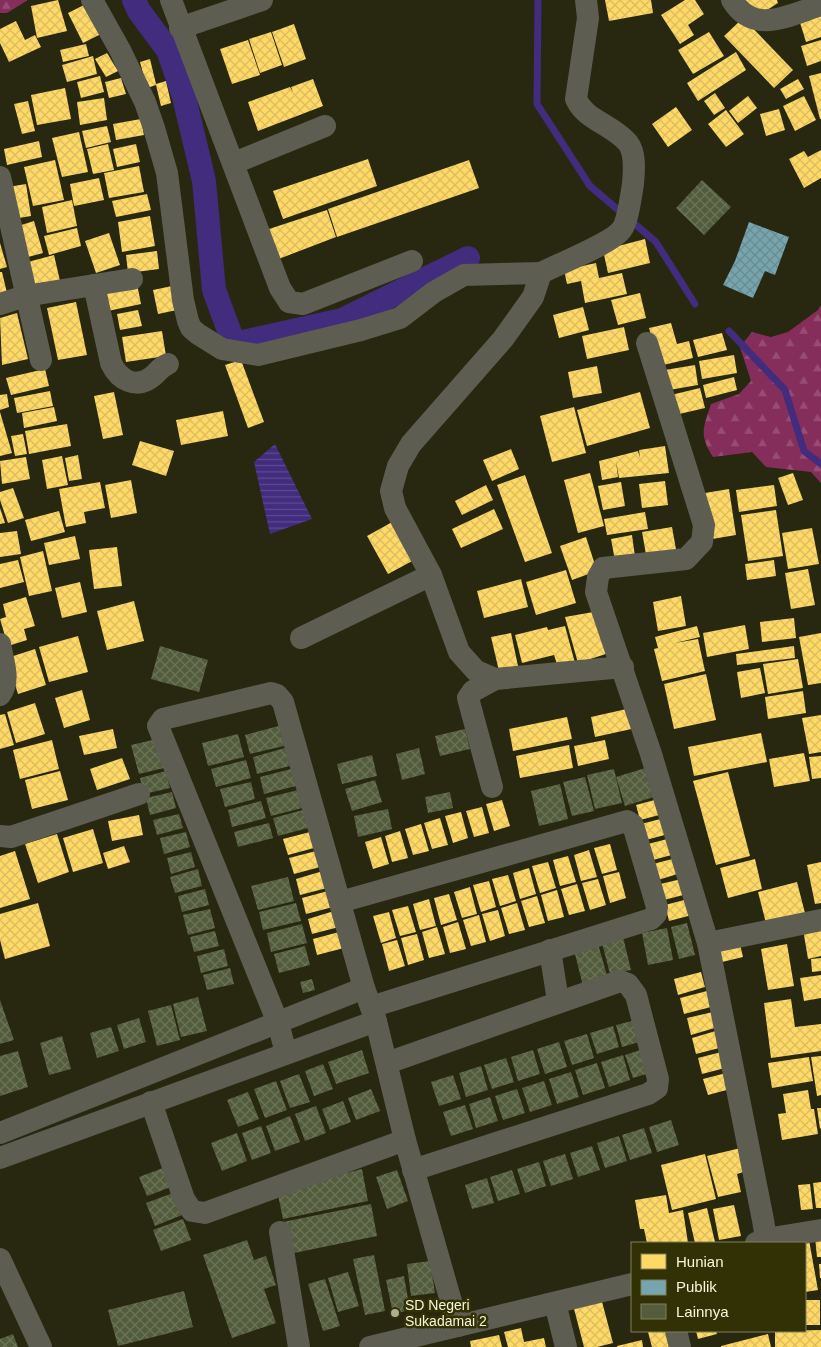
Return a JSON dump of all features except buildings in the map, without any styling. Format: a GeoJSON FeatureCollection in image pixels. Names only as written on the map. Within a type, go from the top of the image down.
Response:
{"type":"FeatureCollection","features":[{"type":"Feature","properties":{"kind":"street"},"geometry":{"type":"LineString","coordinates":[[92,0],[120,50],[145,102],[154,128],[167,173],[183,300],[191,328],[222,349],[258,355],[345,334],[400,318],[434,292],[464,275],[541,273],[608,241],[622,229],[631,194],[633,159],[629,145],[619,134],[585,113],[576,99],[588,18],[586,0]]}},
{"type":"Feature","properties":{"kind":"street"},"geometry":{"type":"LineString","coordinates":[[171,0],[280,288],[289,302],[303,304],[412,261]]}},
{"type":"Feature","properties":{"kind":"street"},"geometry":{"type":"LineString","coordinates":[[180,28],[262,0]]}},
{"type":"Feature","properties":{"kind":"street"},"geometry":{"type":"LineString","coordinates":[[732,0],[739,11],[754,20],[774,20],[821,5]]}},
{"type":"Feature","properties":{"kind":"street"},"geometry":{"type":"LineString","coordinates":[[234,163],[325,126]]}},
{"type":"Feature","properties":{"kind":"street"},"geometry":{"type":"LineString","coordinates":[[0,177],[25,296],[41,360]]}},
{"type":"Feature","properties":{"kind":"street"},"geometry":{"type":"LineString","coordinates":[[495,679],[476,671],[459,652],[431,575],[394,508],[391,491],[398,466],[434,417],[503,338],[533,297],[541,273]]}},
{"type":"Feature","properties":{"kind":"street"},"geometry":{"type":"LineString","coordinates":[[0,304],[25,296],[132,279]]}},
{"type":"Feature","properties":{"kind":"street"},"geometry":{"type":"LineString","coordinates":[[94,285],[111,363],[116,374],[128,382],[139,382],[151,378],[160,367],[168,364]]}},
{"type":"Feature","properties":{"kind":"street"},"geometry":{"type":"LineString","coordinates":[[647,343],[704,525],[702,542],[686,559],[603,568],[598,577],[596,592],[623,667],[708,942],[761,1241],[821,1230]]}},
{"type":"Feature","properties":{"kind":"street"},"geometry":{"type":"LineString","coordinates":[[301,638],[431,575]]}},
{"type":"Feature","properties":{"kind":"street"},"geometry":{"type":"LineString","coordinates":[[0,644],[6,675],[5,686],[0,695]]}},
{"type":"Feature","properties":{"kind":"street"},"geometry":{"type":"LineString","coordinates":[[492,787],[468,698],[473,690],[495,679],[623,667]]}},
{"type":"Feature","properties":{"kind":"street"},"geometry":{"type":"LineString","coordinates":[[286,1053],[278,1023],[159,733],[158,726],[163,719],[271,693],[277,695],[283,702],[387,1063],[413,1170],[458,1326]]}},
{"type":"Feature","properties":{"kind":"street"},"geometry":{"type":"LineString","coordinates":[[0,836],[11,837],[139,794]]}},
{"type":"Feature","properties":{"kind":"street"},"geometry":{"type":"LineString","coordinates":[[0,1132],[278,1023],[370,1005],[651,919],[656,914],[657,908],[633,825],[627,821],[340,902]]}},
{"type":"Feature","properties":{"kind":"street"},"geometry":{"type":"LineString","coordinates":[[708,942],[821,920]]}},
{"type":"Feature","properties":{"kind":"street"},"geometry":{"type":"LineString","coordinates":[[550,950],[558,1001]]}},
{"type":"Feature","properties":{"kind":"street"},"geometry":{"type":"LineString","coordinates":[[387,1063],[558,1001],[620,981],[628,984],[636,995],[658,1079],[657,1088],[648,1094],[413,1170]]}},
{"type":"Feature","properties":{"kind":"street"},"geometry":{"type":"LineString","coordinates":[[0,1158],[286,1053],[370,1005]]}},
{"type":"Feature","properties":{"kind":"street"},"geometry":{"type":"LineString","coordinates":[[104,1091],[115,1116]]}},
{"type":"Feature","properties":{"kind":"street"},"geometry":{"type":"LineString","coordinates":[[151,1102],[184,1198],[192,1211],[205,1213],[405,1140]]}},
{"type":"Feature","properties":{"kind":"street"},"geometry":{"type":"LineString","coordinates":[[280,1232],[299,1347]]}},
{"type":"Feature","properties":{"kind":"street"},"geometry":{"type":"LineString","coordinates":[[0,1259],[41,1347]]}},
{"type":"Feature","properties":{"kind":"street"},"geometry":{"type":"LineString","coordinates":[[370,1347],[394,1344],[458,1326],[631,1284]]}},
{"type":"Feature","properties":{"kind":"street"},"geometry":{"type":"LineString","coordinates":[[555,1303],[566,1347]]}},
{"type":"Feature","properties":{"kind":"street"},"geometry":{"type":"LineString","coordinates":[[676,1332],[680,1347]]}},
{"type":"Feature","properties":{"kind":"green space"},"geometry":{"type":"Polygon","coordinates":[[[0,0],[28,0],[7,13],[0,13],[0,0]]]}},
{"type":"Feature","properties":{"kind":"green space"},"geometry":{"type":"Polygon","coordinates":[[[821,305],[821,483],[811,472],[766,467],[752,452],[713,457],[704,437],[704,426],[711,404],[739,394],[751,381],[740,347],[752,332],[771,337],[788,332],[818,310],[821,305]]]}},
{"type":"Feature","properties":{"kind":"shaded area"},"geometry":{"type":"Polygon","coordinates":[[[275,444],[312,519],[270,534],[254,462],[275,444]]]}},
{"type":"Feature","properties":{"kind":"waterway"},"geometry":{"type":"LineString","coordinates":[[134,0],[139,11],[168,50],[184,97],[204,181],[214,290],[234,344],[342,320],[468,258]]}},
{"type":"Feature","properties":{"kind":"waterway"},"geometry":{"type":"LineString","coordinates":[[538,0],[537,104],[590,186],[656,242],[695,304]]}},
{"type":"Feature","properties":{"kind":"waterway"},"geometry":{"type":"LineString","coordinates":[[729,331],[785,390],[804,451],[821,464]]}},
{"type":"Feature","properties":{"kind":"place","name":"SD Negeri Sukadamai 2"},"geometry":{"type":"Point","coordinates":[395,1313]}}]}
